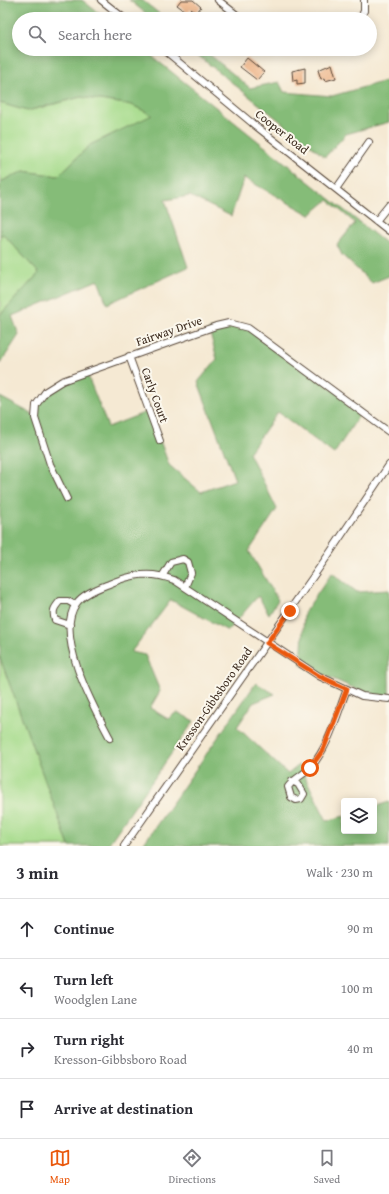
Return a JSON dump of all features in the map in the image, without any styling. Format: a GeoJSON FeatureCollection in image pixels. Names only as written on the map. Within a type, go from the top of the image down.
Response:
{"type":"FeatureCollection","features":[{"type":"Feature","properties":{"kind":"street"},"geometry":{"type":"LineString","coordinates":[[101,0],[116,12]]}},
{"type":"Feature","properties":{"kind":"street"},"geometry":{"type":"LineString","coordinates":[[218,0],[233,12]]}},
{"type":"Feature","properties":{"kind":"street"},"geometry":{"type":"LineString","coordinates":[[364,0],[364,12]]}},
{"type":"Feature","properties":{"kind":"street","name":"Cooper Road"},"geometry":{"type":"LineString","coordinates":[[171,56],[252,123],[389,231]]}},
{"type":"Feature","properties":{"kind":"street"},"geometry":{"type":"LineString","coordinates":[[336,189],[369,142]]}},
{"type":"Feature","properties":{"kind":"street"},"geometry":{"type":"LineString","coordinates":[[376,221],[389,205]]}},
{"type":"Feature","properties":{"kind":"street","name":"Fairway Drive"},"geometry":{"type":"LineString","coordinates":[[67,498],[50,464],[35,418],[36,405],[50,387],[129,356],[216,326],[230,323],[248,328],[389,432]]}},
{"type":"Feature","properties":{"kind":"street","name":"Carly Court"},"geometry":{"type":"LineString","coordinates":[[129,356],[160,441]]}},
{"type":"Feature","properties":{"kind":"street","name":"Kresson-Gibbsboro Road"},"geometry":{"type":"LineString","coordinates":[[124,846],[267,643],[389,465]]}},
{"type":"Feature","properties":{"kind":"street"},"geometry":{"type":"LineString","coordinates":[[163,575],[171,562],[183,559],[188,562],[191,573],[184,587]]}},
{"type":"Feature","properties":{"kind":"street"},"geometry":{"type":"LineString","coordinates":[[110,738],[95,710],[70,645],[70,625],[75,605],[96,589],[124,577],[144,573],[163,575],[184,587],[319,676],[362,696],[389,699]]}},
{"type":"Feature","properties":{"kind":"street"},"geometry":{"type":"LineString","coordinates":[[70,625],[56,620],[53,613],[54,607],[60,601],[68,601],[75,605]]}},
{"type":"Feature","properties":{"kind":"street"},"geometry":{"type":"LineString","coordinates":[[292,781],[310,768],[323,750],[347,689]]}},
{"type":"Feature","properties":{"kind":"green space"},"geometry":{"type":"Polygon","coordinates":[[[0,0],[82,0],[97,12],[12,12],[12,56],[152,56],[389,246],[389,276],[372,283],[342,255],[337,245],[355,223],[328,200],[310,215],[244,178],[231,216],[190,196],[165,200],[188,267],[107,304],[98,280],[12,316],[19,335],[0,364],[0,315],[39,273],[3,234],[0,236],[0,182],[24,171],[58,176],[90,145],[152,115],[132,105],[81,97],[27,111],[0,103],[0,0]]]}},
{"type":"Feature","properties":{"kind":"green space"},"geometry":{"type":"Polygon","coordinates":[[[129,0],[142,0],[157,12],[144,12],[129,0]]]}},
{"type":"Feature","properties":{"kind":"green space"},"geometry":{"type":"Polygon","coordinates":[[[199,56],[211,56],[250,88],[279,82],[284,92],[332,96],[389,80],[389,122],[346,134],[325,157],[199,56]]]}},
{"type":"Feature","properties":{"kind":"green space"},"geometry":{"type":"Polygon","coordinates":[[[81,97],[132,105],[153,115],[90,145],[58,176],[24,171],[0,182],[0,103],[27,111],[81,97]]]}},
{"type":"Feature","properties":{"kind":"green space"},"geometry":{"type":"Polygon","coordinates":[[[3,234],[39,273],[0,315],[0,236],[3,234]]]}},
{"type":"Feature","properties":{"kind":"green space"},"geometry":{"type":"Polygon","coordinates":[[[249,327],[362,411],[334,454],[278,412],[249,453],[277,509],[249,551],[278,600],[269,614],[258,596],[228,631],[171,600],[131,652],[145,655],[160,691],[150,708],[168,719],[177,712],[194,721],[107,846],[69,846],[0,658],[0,397],[34,415],[46,392],[87,374],[108,427],[149,411],[169,465],[201,492],[235,480],[198,382],[217,359],[209,329],[249,327]]]}},
{"type":"Feature","properties":{"kind":"green space"},"geometry":{"type":"Polygon","coordinates":[[[332,573],[357,592],[389,590],[389,696],[372,696],[301,665],[304,613],[332,573]]]}},
{"type":"Feature","properties":{"kind":"green space"},"geometry":{"type":"Polygon","coordinates":[[[0,658],[69,846],[0,846],[0,658]]]}},
{"type":"Feature","properties":{"kind":"green space"},"geometry":{"type":"Polygon","coordinates":[[[256,683],[275,694],[253,703],[237,727],[288,774],[299,765],[327,821],[341,817],[341,834],[377,834],[377,806],[389,802],[389,846],[142,846],[256,683]]]}},
{"type":"Feature","properties":{"kind":"building"},"geometry":{"type":"Polygon","coordinates":[[[181,0],[193,0],[201,7],[197,12],[191,9],[189,12],[187,12],[177,5],[181,0]]]}},
{"type":"Feature","properties":{"kind":"building"},"geometry":{"type":"Polygon","coordinates":[[[247,58],[264,72],[257,80],[240,67],[247,58]]]}},
{"type":"Feature","properties":{"kind":"building"},"geometry":{"type":"Polygon","coordinates":[[[332,64],[336,78],[325,81],[324,78],[321,79],[318,70],[332,64]]]}},
{"type":"Feature","properties":{"kind":"building"},"geometry":{"type":"Polygon","coordinates":[[[305,68],[305,83],[297,84],[297,80],[293,81],[292,71],[305,68]]]}},
{"type":"Feature","properties":{"kind":"route"},"geometry":{"type":"LineString","coordinates":[[290,611],[267,643],[319,676],[347,689],[323,750],[310,768]]}}]}
